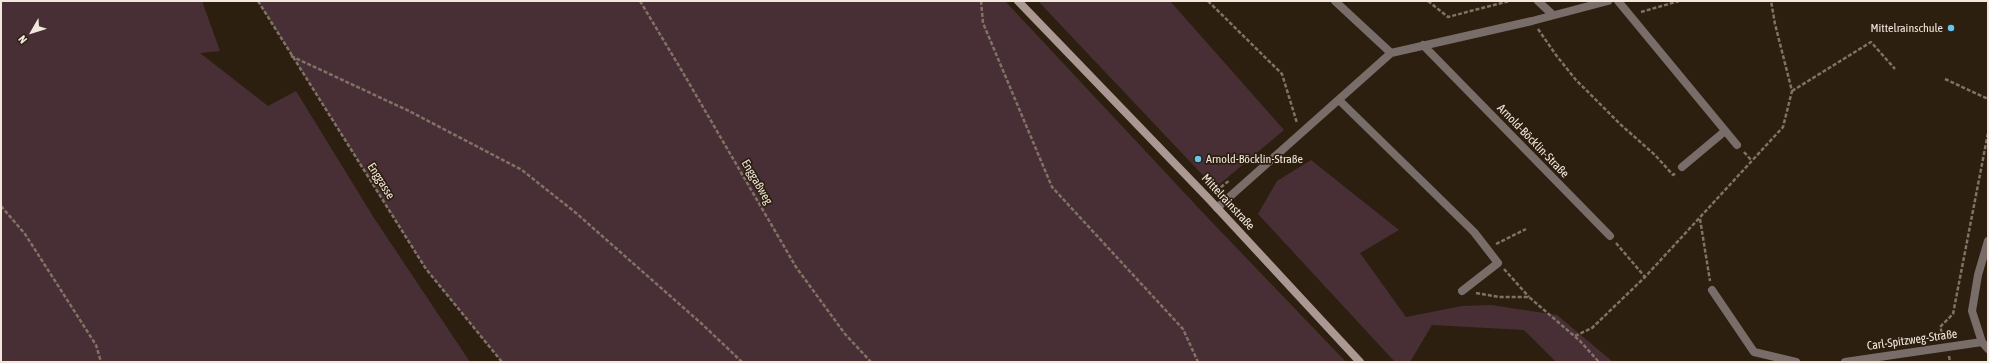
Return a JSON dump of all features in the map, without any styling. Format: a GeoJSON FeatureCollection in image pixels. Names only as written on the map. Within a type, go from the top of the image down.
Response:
{"type":"FeatureCollection","features":[{"type":"Feature","properties":{"kind":"street","name":"Mittelrainstraße"},"geometry":{"type":"LineString","coordinates":[[1018,1],[1208,198],[1360,362]]}},
{"type":"Feature","properties":{"kind":"street","name":"Mittelrainstraße"},"geometry":{"type":"LineString","coordinates":[[1024,1],[1043,26]]}},
{"type":"Feature","properties":{"kind":"street"},"geometry":{"type":"LineString","coordinates":[[1335,1],[1391,53]]}},
{"type":"Feature","properties":{"kind":"street"},"geometry":{"type":"LineString","coordinates":[[1538,1],[1553,14]]}},
{"type":"Feature","properties":{"kind":"street"},"geometry":{"type":"LineString","coordinates":[[1217,208],[1391,53],[1532,21],[1553,14],[1608,1]]}},
{"type":"Feature","properties":{"kind":"street"},"geometry":{"type":"LineString","coordinates":[[1618,1],[1737,145]]}},
{"type":"Feature","properties":{"kind":"street","name":"Arnold-Böcklin-Straße"},"geometry":{"type":"LineString","coordinates":[[1423,45],[1610,236]]}},
{"type":"Feature","properties":{"kind":"street"},"geometry":{"type":"LineString","coordinates":[[1339,100],[1474,232],[1498,263],[1462,291]]}},
{"type":"Feature","properties":{"kind":"street"},"geometry":{"type":"LineString","coordinates":[[1682,167],[1725,131]]}},
{"type":"Feature","properties":{"kind":"street","name":"Carl-Spitzweg-Straße"},"geometry":{"type":"LineString","coordinates":[[1845,362],[1947,348],[1985,346],[1972,311],[1978,275],[1988,241]]}},
{"type":"Feature","properties":{"kind":"street"},"geometry":{"type":"LineString","coordinates":[[1712,290],[1754,352],[1796,362]]}},
{"type":"Feature","properties":{"kind":"path","name":"Enggasse"},"geometry":{"type":"LineString","coordinates":[[258,1],[291,56],[426,269],[502,362]]}},
{"type":"Feature","properties":{"kind":"path","name":"Enggaßweg"},"geometry":{"type":"LineString","coordinates":[[640,1],[682,70],[796,267],[845,334],[871,362]]}},
{"type":"Feature","properties":{"kind":"path"},"geometry":{"type":"LineString","coordinates":[[981,1],[983,23],[1052,187],[1182,329],[1198,362]]}},
{"type":"Feature","properties":{"kind":"path"},"geometry":{"type":"LineString","coordinates":[[1208,1],[1282,74],[1297,125]]}},
{"type":"Feature","properties":{"kind":"path"},"geometry":{"type":"LineString","coordinates":[[1428,1],[1448,17],[1509,1]]}},
{"type":"Feature","properties":{"kind":"path"},"geometry":{"type":"LineString","coordinates":[[1631,15],[1679,1]]}},
{"type":"Feature","properties":{"kind":"path"},"geometry":{"type":"LineString","coordinates":[[1575,336],[1592,328],[1645,277],[1784,127],[1792,91],[1775,24],[1771,1]]}},
{"type":"Feature","properties":{"kind":"path"},"geometry":{"type":"LineString","coordinates":[[1532,21],[1576,80],[1620,124],[1655,155],[1673,175]]}},
{"type":"Feature","properties":{"kind":"path"},"geometry":{"type":"LineString","coordinates":[[1792,91],[1871,42],[1895,69]]}},
{"type":"Feature","properties":{"kind":"path"},"geometry":{"type":"LineString","coordinates":[[291,56],[409,111],[522,170],[576,213],[702,324],[742,362]]}},
{"type":"Feature","properties":{"kind":"path"},"geometry":{"type":"LineString","coordinates":[[1946,79],[1988,99]]}},
{"type":"Feature","properties":{"kind":"path"},"geometry":{"type":"LineString","coordinates":[[1947,348],[1940,327],[1952,314],[1988,133]]}},
{"type":"Feature","properties":{"kind":"path"},"geometry":{"type":"LineString","coordinates":[[1208,198],[1232,179]]}},
{"type":"Feature","properties":{"kind":"path"},"geometry":{"type":"LineString","coordinates":[[1,206],[29,240],[96,345],[101,362]]}},
{"type":"Feature","properties":{"kind":"path"},"geometry":{"type":"LineString","coordinates":[[1700,218],[1712,290]]}},
{"type":"Feature","properties":{"kind":"path"},"geometry":{"type":"LineString","coordinates":[[1487,248],[1526,229]]}},
{"type":"Feature","properties":{"kind":"path"},"geometry":{"type":"LineString","coordinates":[[1610,236],[1645,277]]}},
{"type":"Feature","properties":{"kind":"path"},"geometry":{"type":"LineString","coordinates":[[1498,263],[1530,297],[1575,336],[1599,362]]}},
{"type":"Feature","properties":{"kind":"path"},"geometry":{"type":"LineString","coordinates":[[1462,291],[1499,297],[1530,297]]}},
{"type":"Feature","properties":{"kind":"shaded area"},"geometry":{"type":"Polygon","coordinates":[[[1,1],[202,1],[220,51],[200,53],[268,106],[296,91],[374,218],[470,362],[1,362],[1,1]]]}},
{"type":"Feature","properties":{"kind":"shaded area"},"geometry":{"type":"Polygon","coordinates":[[[258,1],[1005,1],[1207,217],[1346,362],[502,362],[426,269],[258,1]]]}},
{"type":"Feature","properties":{"kind":"shaded area"},"geometry":{"type":"Polygon","coordinates":[[[1038,1],[1170,1],[1284,130],[1215,188],[1038,1]]]}},
{"type":"Feature","properties":{"kind":"shaded area"},"geometry":{"type":"Polygon","coordinates":[[[1311,160],[1399,230],[1360,253],[1406,317],[1462,306],[1491,305],[1557,315],[1613,362],[1556,362],[1524,330],[1432,325],[1410,362],[1395,362],[1258,214],[1277,181],[1311,160]]]}},
{"type":"Feature","properties":{"kind":"place","name":"Mittelrainschule"},"geometry":{"type":"Point","coordinates":[1951,28]}},
{"type":"Feature","properties":{"kind":"place","name":"Arnold-Böcklin-Straße"},"geometry":{"type":"Point","coordinates":[1198,159]}}]}
